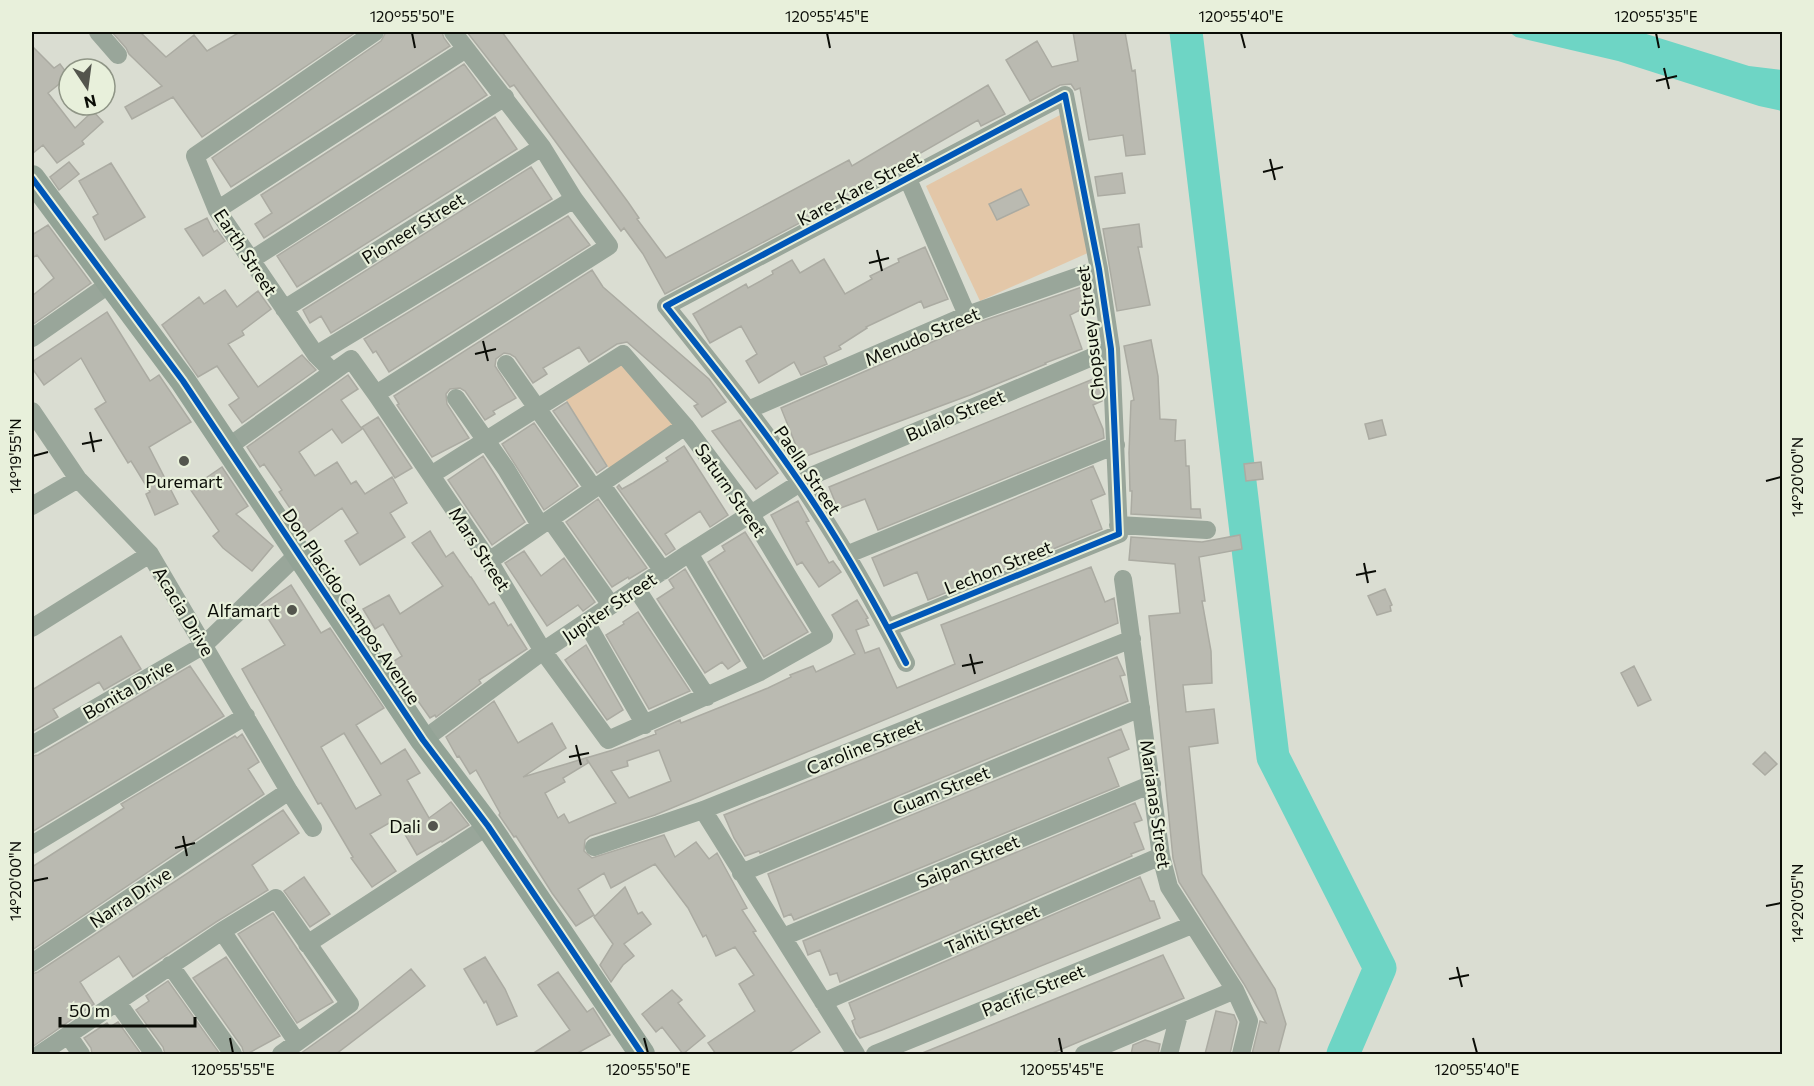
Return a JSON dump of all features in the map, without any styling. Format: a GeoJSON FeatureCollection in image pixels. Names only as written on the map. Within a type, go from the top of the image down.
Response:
{"type":"FeatureCollection","features":[{"type":"Feature","properties":{"kind":"main road","name":"Don Placido Campos Avenue"},"geometry":{"type":"LineString","coordinates":[[32,178],[183,381],[423,740],[488,826],[642,1054]]}},
{"type":"Feature","properties":{"kind":"street"},"geometry":{"type":"LineString","coordinates":[[98,32],[118,55]]}},
{"type":"Feature","properties":{"kind":"street","name":"Earth Street"},"geometry":{"type":"LineString","coordinates":[[333,372],[316,355],[217,210],[195,156],[375,32]]}},
{"type":"Feature","properties":{"kind":"street"},"geometry":{"type":"LineString","coordinates":[[376,394],[609,246],[574,199],[542,147],[453,32]]}},
{"type":"Feature","properties":{"kind":"street"},"geometry":{"type":"LineString","coordinates":[[217,210],[466,49]]}},
{"type":"Feature","properties":{"kind":"street","name":"Kare-Kare Street"},"geometry":{"type":"LineString","coordinates":[[666,306],[1065,95]]}},
{"type":"Feature","properties":{"kind":"street","name":"Chopsuey Street"},"geometry":{"type":"LineString","coordinates":[[1065,95],[1099,269],[1111,349],[1119,529]]}},
{"type":"Feature","properties":{"kind":"street"},"geometry":{"type":"LineString","coordinates":[[251,260],[505,97]]}},
{"type":"Feature","properties":{"kind":"street","name":"Pioneer Street"},"geometry":{"type":"LineString","coordinates":[[284,309],[542,147]]}},
{"type":"Feature","properties":{"kind":"street"},"geometry":{"type":"LineString","coordinates":[[908,179],[967,315]]}},
{"type":"Feature","properties":{"kind":"street"},"geometry":{"type":"LineString","coordinates":[[316,355],[574,199]]}},
{"type":"Feature","properties":{"kind":"street","name":"Menudo Street"},"geometry":{"type":"LineString","coordinates":[[748,410],[967,315],[1099,269]]}},
{"type":"Feature","properties":{"kind":"street"},"geometry":{"type":"LineString","coordinates":[[32,338],[111,284]]}},
{"type":"Feature","properties":{"kind":"street","name":"Paella Street"},"geometry":{"type":"LineString","coordinates":[[666,306],[748,410],[800,482],[846,555],[906,663]]}},
{"type":"Feature","properties":{"kind":"street","name":"Bulalo Street"},"geometry":{"type":"LineString","coordinates":[[800,482],[1111,349]]}},
{"type":"Feature","properties":{"kind":"street","name":"Saturn Street"},"geometry":{"type":"LineString","coordinates":[[537,407],[623,354],[685,426],[750,513],[824,636],[760,672]]}},
{"type":"Feature","properties":{"kind":"street","name":"Mars Street"},"geometry":{"type":"LineString","coordinates":[[333,372],[351,359],[489,561],[543,651],[608,740],[645,724]]}},
{"type":"Feature","properties":{"kind":"street"},"geometry":{"type":"LineString","coordinates":[[506,364],[597,487],[663,571]]}},
{"type":"Feature","properties":{"kind":"street"},"geometry":{"type":"LineString","coordinates":[[228,447],[333,372]]}},
{"type":"Feature","properties":{"kind":"street"},"geometry":{"type":"LineString","coordinates":[[456,398],[545,522],[611,605]]}},
{"type":"Feature","properties":{"kind":"street"},"geometry":{"type":"LineString","coordinates":[[431,475],[537,407]]}},
{"type":"Feature","properties":{"kind":"street","name":"Acacia Drive"},"geometry":{"type":"LineString","coordinates":[[32,411],[78,479],[150,554],[313,828]]}},
{"type":"Feature","properties":{"kind":"street"},"geometry":{"type":"LineString","coordinates":[[489,561],[685,426]]}},
{"type":"Feature","properties":{"kind":"street"},"geometry":{"type":"LineString","coordinates":[[846,555],[1116,445]]}},
{"type":"Feature","properties":{"kind":"street"},"geometry":{"type":"LineString","coordinates":[[32,506],[78,479]]}},
{"type":"Feature","properties":{"kind":"street","name":"Jupiter Street"},"geometry":{"type":"LineString","coordinates":[[423,740],[543,651],[688,553],[800,482]]}},
{"type":"Feature","properties":{"kind":"street"},"geometry":{"type":"LineString","coordinates":[[1119,529],[1208,530]]}},
{"type":"Feature","properties":{"kind":"street","name":"Lechon Street"},"geometry":{"type":"LineString","coordinates":[[888,628],[1119,529]]}},
{"type":"Feature","properties":{"kind":"street","name":"Bonita Drive"},"geometry":{"type":"LineString","coordinates":[[32,745],[204,645],[299,553]]}},
{"type":"Feature","properties":{"kind":"street"},"geometry":{"type":"LineString","coordinates":[[586,622],[645,724],[707,698],[760,672],[688,553]]}},
{"type":"Feature","properties":{"kind":"street"},"geometry":{"type":"LineString","coordinates":[[32,628],[150,554]]}},
{"type":"Feature","properties":{"kind":"street","name":"Marianas Street"},"geometry":{"type":"LineString","coordinates":[[1124,579],[1161,856],[1169,887],[1235,990],[1250,1021],[1241,1054]]}},
{"type":"Feature","properties":{"kind":"street"},"geometry":{"type":"LineString","coordinates":[[636,588],[707,698]]}},
{"type":"Feature","properties":{"kind":"street","name":"Caroline Street"},"geometry":{"type":"LineString","coordinates":[[594,847],[703,810],[1131,639]]}},
{"type":"Feature","properties":{"kind":"street","name":"Guam Street"},"geometry":{"type":"LineString","coordinates":[[741,873],[1142,708]]}},
{"type":"Feature","properties":{"kind":"street"},"geometry":{"type":"LineString","coordinates":[[32,845],[246,716]]}},
{"type":"Feature","properties":{"kind":"street","name":"Saipan Street"},"geometry":{"type":"LineString","coordinates":[[783,937],[1152,784]]}},
{"type":"Feature","properties":{"kind":"street","name":"Narra Drive"},"geometry":{"type":"LineString","coordinates":[[32,963],[289,791]]}},
{"type":"Feature","properties":{"kind":"street"},"geometry":{"type":"LineString","coordinates":[[703,810],[856,1054]]}},
{"type":"Feature","properties":{"kind":"street"},"geometry":{"type":"LineString","coordinates":[[307,944],[488,826]]}},
{"type":"Feature","properties":{"kind":"street","name":"Tahiti Street"},"geometry":{"type":"LineString","coordinates":[[824,1002],[1161,856]]}},
{"type":"Feature","properties":{"kind":"street"},"geometry":{"type":"LineString","coordinates":[[39,1054],[222,931],[276,898],[350,1004],[282,1054]]}},
{"type":"Feature","properties":{"kind":"street","name":"Pacific Street"},"geometry":{"type":"LineString","coordinates":[[875,1054],[1192,925]]}},
{"type":"Feature","properties":{"kind":"street"},"geometry":{"type":"LineString","coordinates":[[222,931],[297,1042]]}},
{"type":"Feature","properties":{"kind":"street"},"geometry":{"type":"LineString","coordinates":[[171,965],[233,1054]]}},
{"type":"Feature","properties":{"kind":"street"},"geometry":{"type":"LineString","coordinates":[[1092,1053],[1235,990]]}},
{"type":"Feature","properties":{"kind":"street"},"geometry":{"type":"LineString","coordinates":[[117,1002],[154,1054]]}},
{"type":"Feature","properties":{"kind":"street"},"geometry":{"type":"LineString","coordinates":[[1168,1054],[1179,1015]]}},
{"type":"Feature","properties":{"kind":"street"},"geometry":{"type":"LineString","coordinates":[[68,1035],[81,1054]]}},
{"type":"Feature","properties":{"kind":"shaded area"},"geometry":{"type":"Polygon","coordinates":[[[1062,114],[1090,252],[980,301],[926,186],[1062,114]]]}},
{"type":"Feature","properties":{"kind":"shaded area"},"geometry":{"type":"Polygon","coordinates":[[[620,363],[677,428],[612,473],[566,400],[620,363]]]}},
{"type":"Feature","properties":{"kind":"water"},"geometry":{"type":"Polygon","coordinates":[[[1509,32],[1640,32],[1749,66],[1782,70],[1782,111],[1759,106],[1618,61],[1516,37],[1509,32]]]}},
{"type":"Feature","properties":{"kind":"building"},"geometry":{"type":"Polygon","coordinates":[[[112,32],[140,32],[166,57],[194,35],[207,51],[240,32],[356,32],[202,137],[173,97],[132,119],[125,107],[162,86],[129,54],[112,32]]]}},
{"type":"Feature","properties":{"kind":"building"},"geometry":{"type":"Polygon","coordinates":[[[386,32],[442,32],[450,46],[231,187],[212,158],[381,41],[386,32]]]}},
{"type":"Feature","properties":{"kind":"building"},"geometry":{"type":"Polygon","coordinates":[[[467,32],[502,32],[628,202],[639,218],[637,219],[666,258],[849,160],[852,166],[988,85],[1005,114],[981,126],[978,120],[863,186],[864,189],[665,294],[643,254],[624,228],[621,231],[514,85],[510,87],[467,32]]]}},
{"type":"Feature","properties":{"kind":"building"},"geometry":{"type":"Polygon","coordinates":[[[1073,32],[1125,32],[1132,71],[1135,70],[1145,154],[1126,156],[1123,135],[1089,140],[1080,88],[1075,90],[1071,84],[1060,85],[1030,101],[1006,60],[1037,41],[1052,67],[1078,61],[1073,32]]]}},
{"type":"Feature","properties":{"kind":"building"},"geometry":{"type":"Polygon","coordinates":[[[32,46],[54,68],[57,66],[57,86],[48,93],[57,105],[57,117],[67,117],[75,128],[87,117],[98,117],[103,122],[82,141],[84,144],[57,163],[43,145],[32,154],[32,46]]]}},
{"type":"Feature","properties":{"kind":"building"},"geometry":{"type":"Polygon","coordinates":[[[464,64],[487,95],[264,238],[255,224],[272,213],[261,195],[464,64]]]}},
{"type":"Feature","properties":{"kind":"building"},"geometry":{"type":"Polygon","coordinates":[[[495,117],[517,149],[297,287],[277,256],[495,117]]]}},
{"type":"Feature","properties":{"kind":"building"},"geometry":{"type":"Polygon","coordinates":[[[69,162],[79,174],[59,190],[50,177],[69,162]]]}},
{"type":"Feature","properties":{"kind":"building"},"geometry":{"type":"Polygon","coordinates":[[[111,163],[145,217],[105,240],[93,217],[98,214],[79,181],[111,163]]]}},
{"type":"Feature","properties":{"kind":"building"},"geometry":{"type":"Polygon","coordinates":[[[531,167],[552,199],[331,333],[321,316],[310,323],[303,310],[531,167]]]}},
{"type":"Feature","properties":{"kind":"building"},"geometry":{"type":"Polygon","coordinates":[[[1122,173],[1125,193],[1098,196],[1095,177],[1122,173]]]}},
{"type":"Feature","properties":{"kind":"building"},"geometry":{"type":"Polygon","coordinates":[[[1021,189],[1029,205],[997,220],[989,204],[1021,189]]]}},
{"type":"Feature","properties":{"kind":"building"},"geometry":{"type":"Polygon","coordinates":[[[568,216],[590,245],[389,372],[376,351],[373,353],[364,339],[568,216]]]}},
{"type":"Feature","properties":{"kind":"building"},"geometry":{"type":"Polygon","coordinates":[[[207,218],[214,232],[217,230],[225,241],[203,256],[185,229],[207,218]]]}},
{"type":"Feature","properties":{"kind":"building"},"geometry":{"type":"Polygon","coordinates":[[[1139,224],[1142,247],[1138,247],[1150,305],[1117,311],[1103,229],[1139,224]]]}},
{"type":"Feature","properties":{"kind":"building"},"geometry":{"type":"Polygon","coordinates":[[[48,225],[91,283],[32,325],[32,296],[54,278],[37,255],[32,258],[32,235],[48,225]]]}},
{"type":"Feature","properties":{"kind":"building"},"geometry":{"type":"Polygon","coordinates":[[[925,247],[948,299],[924,308],[921,301],[866,327],[839,346],[841,349],[824,357],[827,364],[801,375],[794,362],[759,383],[746,361],[757,354],[741,326],[710,343],[693,314],[746,284],[748,288],[792,260],[800,273],[824,259],[845,294],[872,279],[870,276],[899,262],[898,259],[925,247]]]}},
{"type":"Feature","properties":{"kind":"building"},"geometry":{"type":"Polygon","coordinates":[[[592,270],[603,287],[709,379],[726,402],[702,417],[694,406],[698,404],[627,342],[617,344],[589,362],[579,347],[543,368],[547,374],[533,383],[515,357],[504,353],[496,359],[495,366],[516,398],[493,411],[495,414],[485,420],[465,391],[460,388],[450,389],[446,394],[447,404],[469,438],[432,457],[397,405],[399,404],[394,396],[592,270]]]}},
{"type":"Feature","properties":{"kind":"building"},"geometry":{"type":"Polygon","coordinates":[[[1082,287],[1088,306],[1070,315],[1082,349],[970,395],[801,458],[781,408],[971,325],[1082,287]]]}},
{"type":"Feature","properties":{"kind":"building"},"geometry":{"type":"Polygon","coordinates":[[[225,290],[237,307],[258,291],[271,309],[242,331],[244,335],[228,344],[258,387],[302,355],[316,370],[242,423],[229,405],[239,398],[217,366],[198,377],[162,325],[199,297],[204,304],[225,290]]]}},
{"type":"Feature","properties":{"kind":"building"},"geometry":{"type":"Polygon","coordinates":[[[107,312],[150,381],[159,375],[191,422],[149,447],[178,504],[155,515],[146,494],[150,492],[131,461],[128,463],[95,409],[106,402],[81,358],[44,385],[32,368],[32,362],[107,312]]]}},
{"type":"Feature","properties":{"kind":"building"},"geometry":{"type":"Polygon","coordinates":[[[1151,340],[1158,376],[1160,419],[1176,420],[1175,441],[1185,440],[1191,509],[1200,509],[1201,518],[1131,514],[1129,453],[1131,401],[1134,400],[1124,346],[1151,340]]]}},
{"type":"Feature","properties":{"kind":"building"},"geometry":{"type":"Polygon","coordinates":[[[348,375],[358,389],[341,400],[362,429],[342,443],[332,429],[299,452],[315,476],[337,462],[351,484],[356,481],[365,494],[392,477],[407,503],[390,513],[405,537],[360,565],[345,541],[358,533],[342,508],[307,533],[279,492],[282,490],[264,464],[260,467],[247,447],[348,375]]]}},
{"type":"Feature","properties":{"kind":"building"},"geometry":{"type":"Polygon","coordinates":[[[1098,377],[1102,401],[1093,405],[1103,429],[1104,438],[878,530],[865,499],[838,509],[829,487],[1098,377]]]}},
{"type":"Feature","properties":{"kind":"building"},"geometry":{"type":"Polygon","coordinates":[[[567,402],[607,466],[597,473],[553,411],[567,402]]]}},
{"type":"Feature","properties":{"kind":"building"},"geometry":{"type":"Polygon","coordinates":[[[378,417],[412,468],[395,478],[362,427],[378,417]]]}},
{"type":"Feature","properties":{"kind":"building"},"geometry":{"type":"Polygon","coordinates":[[[740,420],[778,473],[756,489],[712,431],[740,420]]]}},
{"type":"Feature","properties":{"kind":"building"},"geometry":{"type":"Polygon","coordinates":[[[1382,420],[1386,435],[1369,439],[1365,424],[1382,420]]]}},
{"type":"Feature","properties":{"kind":"building"},"geometry":{"type":"Polygon","coordinates":[[[534,423],[578,486],[544,510],[502,444],[534,423]]]}},
{"type":"Feature","properties":{"kind":"building"},"geometry":{"type":"Polygon","coordinates":[[[684,446],[728,515],[710,527],[700,511],[665,534],[675,549],[666,555],[617,487],[619,485],[622,489],[633,483],[668,461],[666,458],[684,446]]]}},
{"type":"Feature","properties":{"kind":"building"},"geometry":{"type":"Polygon","coordinates":[[[483,456],[525,522],[492,545],[448,480],[483,456]]]}},
{"type":"Feature","properties":{"kind":"building"},"geometry":{"type":"Polygon","coordinates":[[[1261,462],[1263,479],[1246,481],[1244,464],[1261,462]]]}},
{"type":"Feature","properties":{"kind":"building"},"geometry":{"type":"Polygon","coordinates":[[[1093,466],[1105,494],[1091,500],[1102,529],[928,600],[917,572],[884,586],[872,558],[1093,466]]]}},
{"type":"Feature","properties":{"kind":"building"},"geometry":{"type":"Polygon","coordinates":[[[222,467],[248,506],[236,514],[273,546],[252,571],[223,548],[213,536],[219,531],[190,489],[222,467]]]}},
{"type":"Feature","properties":{"kind":"building"},"geometry":{"type":"Polygon","coordinates":[[[598,499],[647,568],[612,587],[566,522],[598,499]]]}},
{"type":"Feature","properties":{"kind":"building"},"geometry":{"type":"Polygon","coordinates":[[[798,501],[809,521],[806,522],[829,563],[833,561],[841,572],[819,587],[802,562],[797,565],[771,515],[798,501]]]}},
{"type":"Feature","properties":{"kind":"building"},"geometry":{"type":"Polygon","coordinates":[[[430,531],[446,557],[453,552],[489,605],[494,602],[508,626],[511,624],[527,649],[479,680],[481,683],[436,717],[435,715],[430,718],[391,663],[402,656],[383,624],[375,629],[363,609],[389,595],[400,614],[443,586],[412,543],[430,531]]]}},
{"type":"Feature","properties":{"kind":"building"},"geometry":{"type":"Polygon","coordinates":[[[745,532],[808,632],[764,657],[708,562],[725,551],[722,546],[745,532]]]}},
{"type":"Feature","properties":{"kind":"building"},"geometry":{"type":"Polygon","coordinates":[[[1240,535],[1242,549],[1199,557],[1205,601],[1202,601],[1211,651],[1212,683],[1183,685],[1186,712],[1214,709],[1218,743],[1189,747],[1202,874],[1275,989],[1286,1024],[1278,1054],[1252,1054],[1260,1021],[1266,1023],[1179,882],[1173,858],[1149,616],[1180,613],[1175,564],[1129,560],[1131,537],[1202,542],[1240,535]]]}},
{"type":"Feature","properties":{"kind":"building"},"geometry":{"type":"Polygon","coordinates":[[[524,551],[541,576],[564,558],[595,602],[583,611],[578,605],[547,626],[505,563],[524,551]]]}},
{"type":"Feature","properties":{"kind":"building"},"geometry":{"type":"Polygon","coordinates":[[[1091,567],[1105,602],[1114,598],[1118,623],[655,815],[590,836],[585,840],[584,851],[592,858],[664,835],[675,857],[696,842],[709,859],[717,853],[747,908],[742,910],[756,931],[753,932],[820,1032],[787,1054],[716,1054],[708,1043],[755,1011],[739,984],[754,975],[735,947],[716,956],[706,935],[703,937],[688,908],[655,864],[611,888],[604,873],[578,889],[594,915],[576,926],[516,836],[514,837],[499,815],[500,813],[476,770],[470,774],[446,737],[494,701],[518,743],[552,723],[566,748],[523,777],[586,758],[613,750],[656,734],[655,731],[680,720],[681,723],[768,688],[791,677],[790,675],[813,666],[816,672],[855,654],[832,615],[857,600],[868,618],[866,619],[869,625],[856,630],[865,653],[879,648],[897,688],[955,664],[941,625],[1091,567]],[[659,750],[627,761],[628,766],[611,771],[629,798],[671,781],[659,750]],[[586,758],[588,763],[563,778],[565,782],[545,793],[558,818],[564,814],[569,823],[616,803],[586,758]]]}},
{"type":"Feature","properties":{"kind":"building"},"geometry":{"type":"Polygon","coordinates":[[[685,569],[740,661],[728,669],[722,662],[705,673],[657,599],[674,588],[669,580],[685,569]]]}},
{"type":"Feature","properties":{"kind":"building"},"geometry":{"type":"Polygon","coordinates":[[[291,585],[321,633],[330,628],[384,708],[356,725],[381,764],[405,749],[420,773],[407,780],[429,818],[451,802],[469,825],[417,855],[396,819],[370,834],[396,871],[372,887],[351,858],[353,857],[321,803],[318,804],[242,669],[285,645],[260,606],[291,585]],[[344,733],[321,747],[356,809],[381,795],[344,733]]]}},
{"type":"Feature","properties":{"kind":"building"},"geometry":{"type":"Polygon","coordinates":[[[1385,589],[1392,605],[1390,606],[1391,611],[1377,615],[1368,596],[1385,589]]]}},
{"type":"Feature","properties":{"kind":"building"},"geometry":{"type":"Polygon","coordinates":[[[638,612],[690,691],[649,709],[606,635],[638,612]]]}},
{"type":"Feature","properties":{"kind":"building"},"geometry":{"type":"Polygon","coordinates":[[[121,636],[141,669],[104,690],[99,682],[53,709],[58,717],[32,732],[32,690],[121,636]]]}},
{"type":"Feature","properties":{"kind":"building"},"geometry":{"type":"Polygon","coordinates":[[[586,645],[623,710],[607,720],[565,660],[586,645]]]}},
{"type":"Feature","properties":{"kind":"building"},"geometry":{"type":"Polygon","coordinates":[[[1117,657],[1125,675],[1120,676],[1128,701],[760,853],[759,851],[745,856],[734,838],[724,815],[1117,657]]]}},
{"type":"Feature","properties":{"kind":"building"},"geometry":{"type":"Polygon","coordinates":[[[190,666],[224,716],[32,832],[32,756],[38,755],[190,666]]]}},
{"type":"Feature","properties":{"kind":"building"},"geometry":{"type":"Polygon","coordinates":[[[1634,666],[1651,700],[1638,706],[1621,673],[1634,666]]]}},
{"type":"Feature","properties":{"kind":"building"},"geometry":{"type":"Polygon","coordinates":[[[1121,729],[1129,749],[1108,758],[1119,786],[794,920],[791,914],[784,917],[768,874],[1121,729]]]}},
{"type":"Feature","properties":{"kind":"building"},"geometry":{"type":"Polygon","coordinates":[[[242,734],[259,762],[248,769],[264,794],[32,950],[32,867],[124,808],[121,804],[242,734]]]}},
{"type":"Feature","properties":{"kind":"building"},"geometry":{"type":"Polygon","coordinates":[[[1765,752],[1777,764],[1765,775],[1753,764],[1765,752]]]}},
{"type":"Feature","properties":{"kind":"building"},"geometry":{"type":"Polygon","coordinates":[[[1135,803],[1142,820],[1134,823],[1144,849],[1131,854],[1132,856],[840,982],[837,973],[830,975],[820,950],[808,955],[803,941],[1135,803]]]}},
{"type":"Feature","properties":{"kind":"building"},"geometry":{"type":"Polygon","coordinates":[[[283,810],[299,833],[252,865],[268,890],[133,977],[119,956],[80,982],[94,1004],[32,1047],[32,974],[283,810]]]}},
{"type":"Feature","properties":{"kind":"building"},"geometry":{"type":"Polygon","coordinates":[[[304,877],[330,914],[310,927],[284,891],[304,877]]]}},
{"type":"Feature","properties":{"kind":"building"},"geometry":{"type":"Polygon","coordinates":[[[1140,877],[1150,901],[1154,901],[1160,918],[882,1030],[860,1038],[856,1033],[852,1021],[855,1019],[849,1003],[1140,877]]]}},
{"type":"Feature","properties":{"kind":"building"},"geometry":{"type":"Polygon","coordinates":[[[625,887],[638,914],[642,912],[651,924],[624,944],[634,956],[623,965],[611,982],[600,965],[613,944],[594,917],[625,887]]]}},
{"type":"Feature","properties":{"kind":"building"},"geometry":{"type":"Polygon","coordinates":[[[273,913],[333,1002],[297,1023],[238,934],[273,913]]]}},
{"type":"Feature","properties":{"kind":"building"},"geometry":{"type":"Polygon","coordinates":[[[1163,955],[1184,998],[1050,1054],[920,1054],[1163,955]]]}},
{"type":"Feature","properties":{"kind":"building"},"geometry":{"type":"Polygon","coordinates":[[[226,957],[280,1036],[247,1054],[244,1054],[242,1047],[193,978],[226,957]]]}},
{"type":"Feature","properties":{"kind":"building"},"geometry":{"type":"Polygon","coordinates":[[[485,957],[505,989],[517,1016],[497,1025],[486,1001],[484,1003],[464,969],[485,957]]]}},
{"type":"Feature","properties":{"kind":"building"},"geometry":{"type":"Polygon","coordinates":[[[411,969],[425,986],[336,1054],[300,1054],[357,1013],[411,969]]]}},
{"type":"Feature","properties":{"kind":"building"},"geometry":{"type":"Polygon","coordinates":[[[558,972],[587,1012],[593,1008],[610,1035],[576,1054],[532,1054],[570,1030],[538,985],[558,972]]]}},
{"type":"Feature","properties":{"kind":"building"},"geometry":{"type":"Polygon","coordinates":[[[168,981],[220,1054],[165,1054],[163,1047],[136,1010],[149,1001],[146,996],[168,981]]]}},
{"type":"Feature","properties":{"kind":"building"},"geometry":{"type":"Polygon","coordinates":[[[672,990],[682,1000],[678,1003],[705,1036],[683,1054],[662,1027],[656,1032],[642,1014],[672,990]]]}},
{"type":"Feature","properties":{"kind":"building"},"geometry":{"type":"Polygon","coordinates":[[[1216,1011],[1234,1015],[1237,1022],[1230,1054],[1205,1054],[1216,1011]]]}},
{"type":"Feature","properties":{"kind":"building"},"geometry":{"type":"Polygon","coordinates":[[[118,1022],[141,1054],[92,1054],[84,1038],[107,1023],[110,1027],[118,1022]]]}},
{"type":"Feature","properties":{"kind":"building"},"geometry":{"type":"Polygon","coordinates":[[[1145,1040],[1160,1044],[1158,1054],[1131,1054],[1133,1045],[1145,1040]]]}},
{"type":"Feature","properties":{"kind":"waterway"},"geometry":{"type":"LineString","coordinates":[[1186,32],[1273,757],[1380,968],[1343,1054]]}},
{"type":"Feature","properties":{"kind":"cycle path"},"geometry":{"type":"LineString","coordinates":[[888,628],[1119,534],[1111,349],[1099,269],[1065,95],[666,306],[751,415],[814,503],[855,570],[906,663]]}},
{"type":"Feature","properties":{"kind":"cycle path"},"geometry":{"type":"LineString","coordinates":[[32,178],[183,381],[423,740],[488,826],[642,1054]]}},
{"type":"Feature","properties":{"kind":"place","name":"Puremart"},"geometry":{"type":"Point","coordinates":[184,461]}},
{"type":"Feature","properties":{"kind":"place","name":"Alfamart"},"geometry":{"type":"Point","coordinates":[292,610]}},
{"type":"Feature","properties":{"kind":"place","name":"Dali"},"geometry":{"type":"Point","coordinates":[433,826]}}]}
